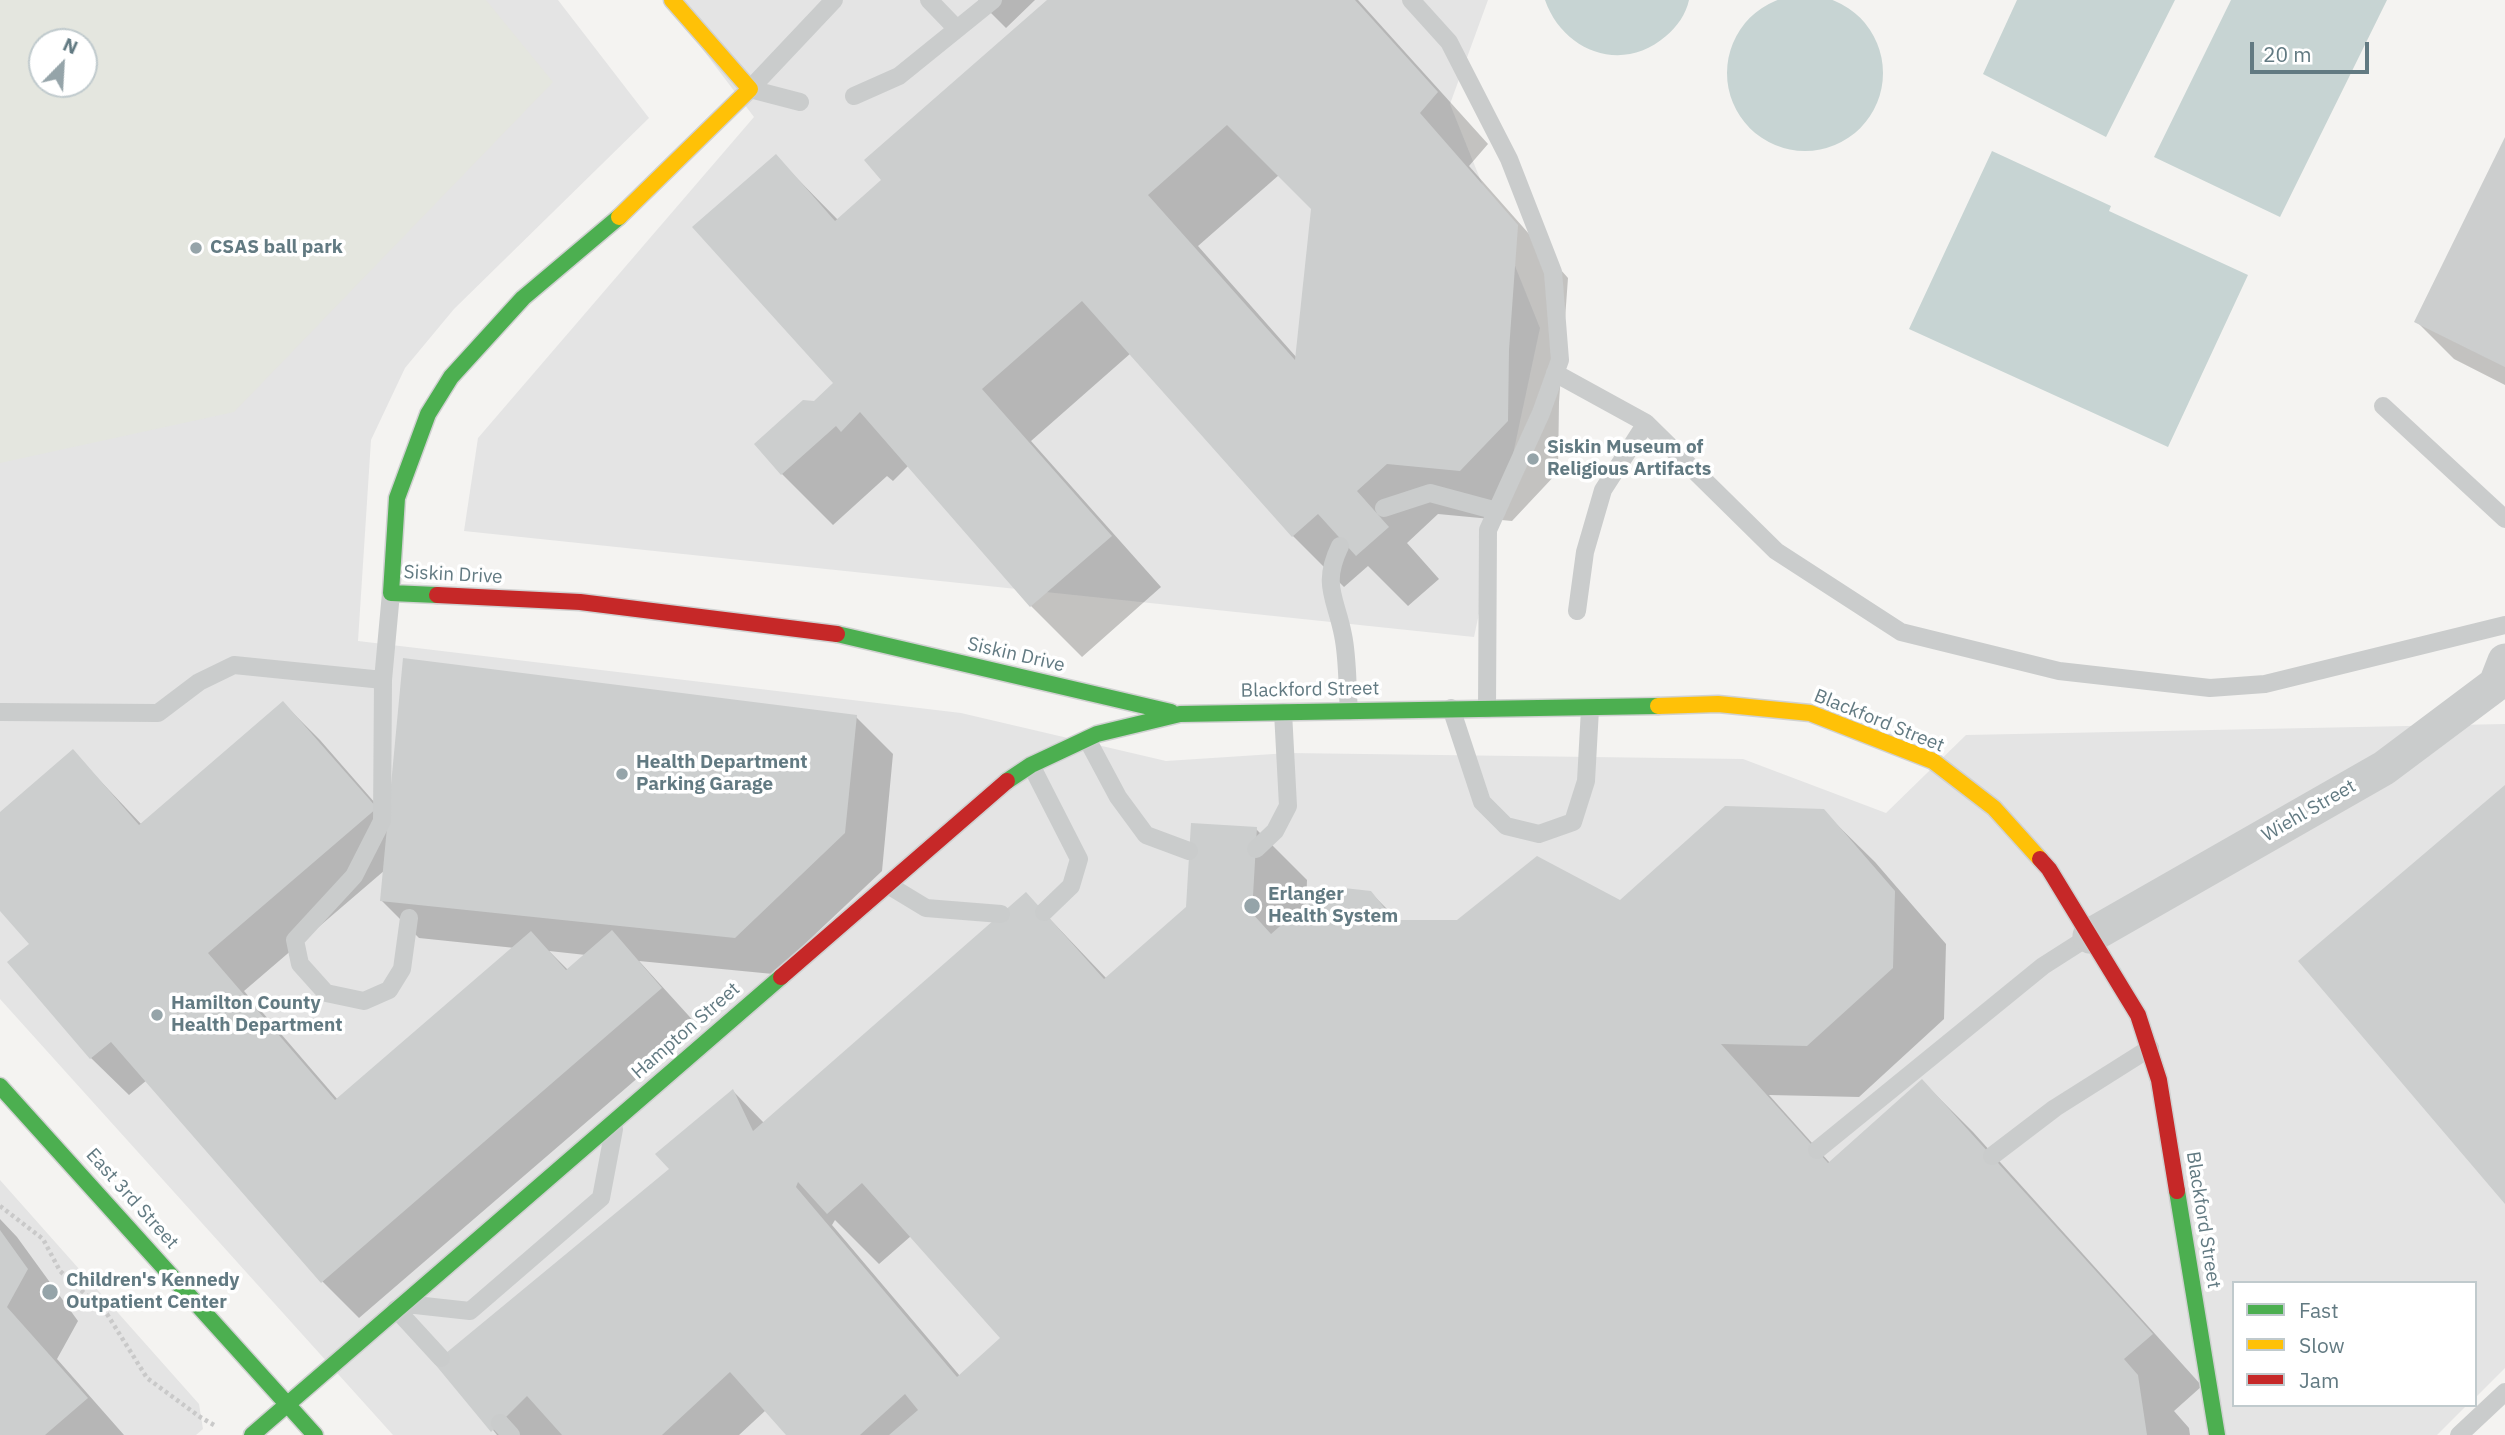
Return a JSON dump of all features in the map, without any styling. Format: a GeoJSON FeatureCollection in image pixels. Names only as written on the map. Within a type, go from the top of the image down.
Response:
{"type":"FeatureCollection","features":[{"type":"Feature","properties":{"kind":"street"},"geometry":{"type":"LineString","coordinates":[[672,0],[751,89]]}},
{"type":"Feature","properties":{"kind":"street","name":"Siskin Drive"},"geometry":{"type":"LineString","coordinates":[[751,89],[618,218],[523,298],[451,377],[428,414],[397,498],[391,593],[580,602],[839,634],[1180,714]]}},
{"type":"Feature","properties":{"kind":"street","name":"Wiehl Street"},"geometry":{"type":"LineString","coordinates":[[2090,936],[2384,768],[2496,684],[2505,661]]}},
{"type":"Feature","properties":{"kind":"street","name":"Blackford Street"},"geometry":{"type":"LineString","coordinates":[[1180,714],[1451,708],[1590,709],[1718,704],[1810,713],[1933,761],[1994,808],[2049,869],[2138,1015],[2159,1080],[2217,1435]]}},
{"type":"Feature","properties":{"kind":"street","name":"Hampton Street"},"geometry":{"type":"LineString","coordinates":[[252,1435],[1003,784],[1031,765],[1097,734],[1180,714]]}},
{"type":"Feature","properties":{"kind":"street","name":"East 3rd Street"},"geometry":{"type":"LineString","coordinates":[[0,1086],[315,1435]]}},
{"type":"Feature","properties":{"kind":"lane"},"geometry":{"type":"LineString","coordinates":[[800,102],[751,89],[834,0]]}},
{"type":"Feature","properties":{"kind":"lane"},"geometry":{"type":"LineString","coordinates":[[929,0],[957,29]]}},
{"type":"Feature","properties":{"kind":"lane"},"geometry":{"type":"LineString","coordinates":[[853,96],[899,76],[993,0]]}},
{"type":"Feature","properties":{"kind":"lane"},"geometry":{"type":"LineString","coordinates":[[1411,0],[1449,42],[1509,159],[1553,272],[1560,360],[1541,414],[1488,530],[1488,709]]}},
{"type":"Feature","properties":{"kind":"lane"},"geometry":{"type":"LineString","coordinates":[[1555,373],[1646,423],[1776,551],[1901,632],[2059,671],[2210,688],[2265,684],[2505,625]]}},
{"type":"Feature","properties":{"kind":"lane"},"geometry":{"type":"LineString","coordinates":[[2383,407],[2505,519]]}},
{"type":"Feature","properties":{"kind":"lane"},"geometry":{"type":"LineString","coordinates":[[1577,611],[1585,552],[1603,490],[1646,423]]}},
{"type":"Feature","properties":{"kind":"lane"},"geometry":{"type":"LineString","coordinates":[[1384,509],[1430,494],[1497,511]]}},
{"type":"Feature","properties":{"kind":"lane"},"geometry":{"type":"LineString","coordinates":[[1340,546],[1332,562],[1330,591],[1343,635],[1349,711]]}},
{"type":"Feature","properties":{"kind":"lane"},"geometry":{"type":"LineString","coordinates":[[391,593],[383,680],[382,821],[355,876],[295,940],[300,964],[326,993],[364,1001],[388,990],[401,969],[409,918]]}},
{"type":"Feature","properties":{"kind":"lane"},"geometry":{"type":"LineString","coordinates":[[0,712],[158,713],[199,682],[234,666],[383,680]]}},
{"type":"Feature","properties":{"kind":"lane"},"geometry":{"type":"LineString","coordinates":[[1451,708],[1482,802],[1506,826],[1539,834],[1573,822],[1586,781],[1590,709]]}},
{"type":"Feature","properties":{"kind":"lane"},"geometry":{"type":"LineString","coordinates":[[1256,849],[1275,831],[1288,806],[1283,712]]}},
{"type":"Feature","properties":{"kind":"lane"},"geometry":{"type":"LineString","coordinates":[[1087,739],[1118,797],[1146,835],[1189,851]]}},
{"type":"Feature","properties":{"kind":"lane"},"geometry":{"type":"LineString","coordinates":[[1031,765],[1079,859],[1071,886],[1044,912]]}},
{"type":"Feature","properties":{"kind":"lane"},"geometry":{"type":"LineString","coordinates":[[888,885],[926,908],[1001,914]]}},
{"type":"Feature","properties":{"kind":"lane"},"geometry":{"type":"LineString","coordinates":[[1816,1150],[2043,966],[2090,936]]}},
{"type":"Feature","properties":{"kind":"lane"},"geometry":{"type":"LineString","coordinates":[[1992,1156],[2055,1108],[2150,1048]]}},
{"type":"Feature","properties":{"kind":"lane"},"geometry":{"type":"LineString","coordinates":[[399,1307],[470,1311],[601,1198],[616,1119]]}},
{"type":"Feature","properties":{"kind":"lane"},"geometry":{"type":"LineString","coordinates":[[399,1307],[441,1358]]}},
{"type":"Feature","properties":{"kind":"lane"},"geometry":{"type":"LineString","coordinates":[[2459,1435],[2505,1392]]}},
{"type":"Feature","properties":{"kind":"path"},"geometry":{"type":"LineString","coordinates":[[0,1206],[43,1239],[60,1271],[107,1314],[147,1378],[215,1426]]}},
{"type":"Feature","properties":{"kind":"shaded area"},"geometry":{"type":"Polygon","coordinates":[[[1781,-1],[1829,-1],[1848,8],[1870,30],[1882,58],[1882,88],[1870,116],[1848,138],[1820,150],[1790,150],[1762,138],[1740,116],[1728,88],[1728,58],[1740,30],[1762,8],[1781,-1]]]}},
{"type":"Feature","properties":{"kind":"shaded area","name":"Erlanger Health System"},"geometry":{"type":"Polygon","coordinates":[[[0,0],[558,0],[649,118],[454,309],[405,368],[371,440],[358,641],[961,713],[1166,761],[1289,753],[1743,759],[1886,813],[1966,735],[2505,724],[2505,1368],[2477,1396],[2477,1281],[2232,1281],[2232,1407],[2465,1407],[2437,1435],[393,1435],[0,999],[0,0]]]}},
{"type":"Feature","properties":{"kind":"shaded area","name":"CSAS ball park"},"geometry":{"type":"Polygon","coordinates":[[[0,0],[486,0],[553,82],[234,412],[0,463],[0,0]]]}},
{"type":"Feature","properties":{"kind":"shaded area"},"geometry":{"type":"Polygon","coordinates":[[[665,0],[1488,0],[1450,104],[1540,328],[1474,637],[464,531],[478,438],[754,117],[665,0]]]}},
{"type":"Feature","properties":{"kind":"shaded area"},"geometry":{"type":"Polygon","coordinates":[[[1545,0],[1689,0],[1680,20],[1666,36],[1631,54],[1614,55],[1596,52],[1565,33],[1545,0]]]}},
{"type":"Feature","properties":{"kind":"shaded area"},"geometry":{"type":"Polygon","coordinates":[[[2017,0],[2175,0],[2106,137],[1983,74],[2017,0]]]}},
{"type":"Feature","properties":{"kind":"shaded area"},"geometry":{"type":"Polygon","coordinates":[[[2231,0],[2387,0],[2280,217],[2154,157],[2231,0]]]}},
{"type":"Feature","properties":{"kind":"shaded area"},"geometry":{"type":"Polygon","coordinates":[[[1992,151],[2111,206],[2109,211],[2248,275],[2168,447],[1909,329],[1992,151]]]}},
{"type":"Feature","properties":{"kind":"shaded area","name":"Children's Kennedy Outpatient Center"},"geometry":{"type":"Polygon","coordinates":[[[0,1180],[199,1404],[203,1429],[196,1435],[0,1435],[0,1180]]]}},
{"type":"Feature","properties":{"kind":"building"},"geometry":{"type":"Polygon","coordinates":[[[1047,0],[1355,0],[1438,92],[1420,113],[1518,225],[1509,350],[1508,421],[1460,471],[1387,464],[1357,491],[1389,527],[1356,556],[1318,514],[1292,537],[1082,301],[982,389],[1112,536],[1030,607],[860,412],[841,432],[836,426],[781,475],[754,444],[803,400],[814,401],[833,383],[692,227],[776,154],[835,221],[881,180],[864,160],[1047,0]],[[1227,125],[1148,195],[1295,360],[1311,209],[1227,125]]]}},
{"type":"Feature","properties":{"kind":"building"},"geometry":{"type":"Polygon","coordinates":[[[2505,137],[2505,367],[2414,322],[2505,137]]]}},
{"type":"Feature","properties":{"kind":"building","name":"Health Department Parking Garage"},"geometry":{"type":"Polygon","coordinates":[[[403,658],[857,715],[845,833],[735,938],[380,901],[403,658]]]}},
{"type":"Feature","properties":{"kind":"building","name":"Hamilton County Health Department"},"geometry":{"type":"Polygon","coordinates":[[[283,701],[377,808],[208,953],[335,1100],[531,931],[566,970],[612,930],[662,988],[321,1283],[111,1042],[90,1059],[7,962],[29,944],[0,911],[0,812],[73,749],[139,825],[283,701]]]}},
{"type":"Feature","properties":{"kind":"building"},"geometry":{"type":"Polygon","coordinates":[[[2505,785],[2505,1204],[2298,961],[2505,785]]]}},
{"type":"Feature","properties":{"kind":"building"},"geometry":{"type":"Polygon","coordinates":[[[1725,806],[1824,809],[1895,891],[1893,968],[1807,1046],[1721,1044],[1828,1163],[1922,1079],[2153,1334],[2124,1359],[2138,1375],[2147,1435],[889,1435],[918,1410],[905,1394],[860,1435],[786,1435],[730,1372],[662,1435],[562,1435],[527,1396],[491,1432],[434,1363],[669,1169],[655,1154],[733,1089],[753,1131],[1026,892],[1104,979],[1186,907],[1191,823],[1257,827],[1252,913],[1271,934],[1326,886],[1371,891],[1394,920],[1457,920],[1537,856],[1620,900],[1725,806]],[[798,1182],[796,1187],[957,1377],[1000,1338],[862,1183],[827,1214],[798,1182]]]}},
{"type":"Feature","properties":{"kind":"building"},"geometry":{"type":"Polygon","coordinates":[[[0,1230],[28,1269],[7,1307],[88,1398],[45,1435],[0,1435],[0,1230]]]}},
{"type":"Feature","properties":{"kind":"traffic: fast"},"geometry":{"type":"LineString","coordinates":[[437,595],[391,593],[397,498],[428,414],[451,377],[523,298],[619,217]]}},
{"type":"Feature","properties":{"kind":"traffic: fast"},"geometry":{"type":"LineString","coordinates":[[837,634],[1171,712]]}},
{"type":"Feature","properties":{"kind":"traffic: fast"},"geometry":{"type":"LineString","coordinates":[[1007,781],[1031,765],[1097,734],[1180,714],[1658,706]]}},
{"type":"Feature","properties":{"kind":"traffic: fast"},"geometry":{"type":"LineString","coordinates":[[252,1435],[781,977]]}},
{"type":"Feature","properties":{"kind":"traffic: fast"},"geometry":{"type":"LineString","coordinates":[[0,1086],[315,1435]]}},
{"type":"Feature","properties":{"kind":"traffic: fast"},"geometry":{"type":"LineString","coordinates":[[2177,1191],[2217,1435]]}},
{"type":"Feature","properties":{"kind":"traffic: slow"},"geometry":{"type":"LineString","coordinates":[[619,217],[750,89],[672,0]]}},
{"type":"Feature","properties":{"kind":"traffic: slow"},"geometry":{"type":"LineString","coordinates":[[1658,706],[1718,704],[1810,713],[1933,761],[1994,808],[2040,859]]}},
{"type":"Feature","properties":{"kind":"traffic: jam"},"geometry":{"type":"LineString","coordinates":[[437,595],[580,602],[837,634]]}},
{"type":"Feature","properties":{"kind":"traffic: jam"},"geometry":{"type":"LineString","coordinates":[[781,977],[1007,781]]}},
{"type":"Feature","properties":{"kind":"traffic: jam"},"geometry":{"type":"LineString","coordinates":[[2040,859],[2049,869],[2138,1015],[2159,1080],[2177,1191]]}},
{"type":"Feature","properties":{"kind":"place","name":"CSAS ball park"},"geometry":{"type":"Point","coordinates":[196,248]}},
{"type":"Feature","properties":{"kind":"place","name":"Siskin Museum of Religious Artifacts"},"geometry":{"type":"Point","coordinates":[1533,459]}},
{"type":"Feature","properties":{"kind":"place","name":"Health Department Parking Garage"},"geometry":{"type":"Point","coordinates":[622,774]}},
{"type":"Feature","properties":{"kind":"place","name":"Erlanger Health System"},"geometry":{"type":"Point","coordinates":[1252,906]}},
{"type":"Feature","properties":{"kind":"place","name":"Hamilton County Health Department"},"geometry":{"type":"Point","coordinates":[157,1015]}},
{"type":"Feature","properties":{"kind":"place","name":"Children's Kennedy Outpatient Center"},"geometry":{"type":"Point","coordinates":[50,1292]}}]}
